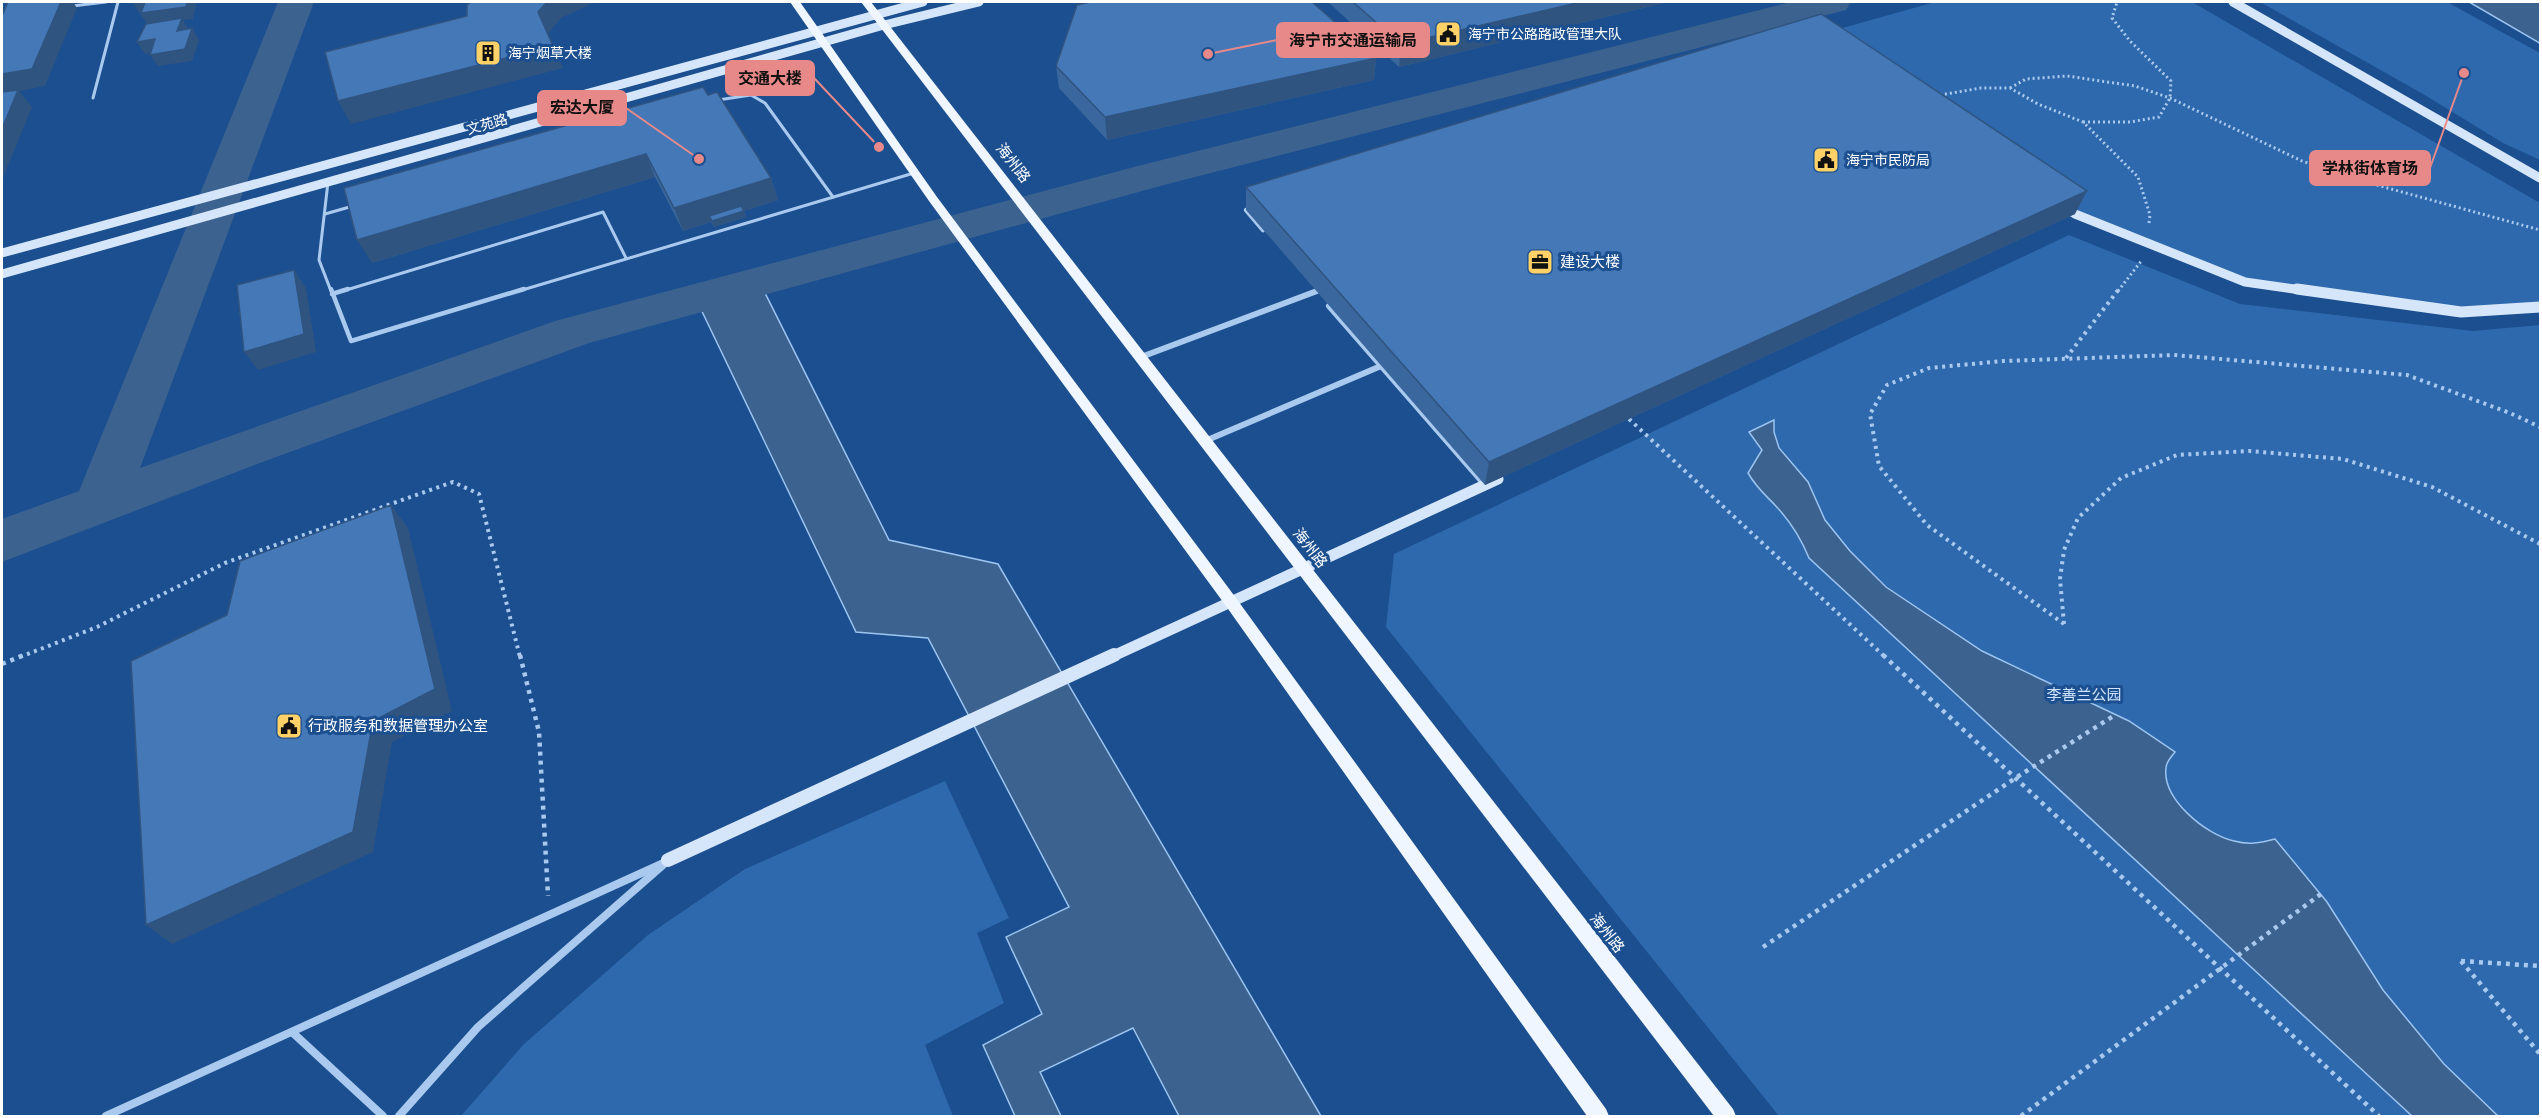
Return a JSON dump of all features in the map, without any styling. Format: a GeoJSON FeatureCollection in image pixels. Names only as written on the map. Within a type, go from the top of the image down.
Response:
{"type":"FeatureCollection","features":[{"type":"Feature","properties":{"kind":"main road"},"geometry":{"type":"LineString","coordinates":[[795,2],[933,200],[1231,602],[1599,1116]]}},
{"type":"Feature","properties":{"kind":"main road","name":"海州路"},"geometry":{"type":"LineString","coordinates":[[866,2],[1726,1116]]}},
{"type":"Feature","properties":{"kind":"main road","name":"文苑路"},"geometry":{"type":"LineString","coordinates":[[2,253],[816,29],[923,2]]}},
{"type":"Feature","properties":{"kind":"main road","name":"文苑路"},"geometry":{"type":"LineString","coordinates":[[2,274],[884,26],[980,2]]}},
{"type":"Feature","properties":{"kind":"main road"},"geometry":{"type":"LineString","coordinates":[[2233,2],[2541,178]]}},
{"type":"Feature","properties":{"kind":"main road"},"geometry":{"type":"LineString","coordinates":[[2055,201],[2069,217],[2245,282],[2461,312],[2541,307]]}},
{"type":"Feature","properties":{"kind":"main road"},"geometry":{"type":"LineString","coordinates":[[668,860],[1506,476]]}},
{"type":"Feature","properties":{"kind":"street"},"geometry":{"type":"LineString","coordinates":[[1257,207],[1246,210],[1270,237]]}},
{"type":"Feature","properties":{"kind":"street"},"geometry":{"type":"LineString","coordinates":[[1309,282],[1485,485]]}},
{"type":"Feature","properties":{"kind":"street"},"geometry":{"type":"LineString","coordinates":[[1140,358],[1317,291]]}},
{"type":"Feature","properties":{"kind":"street"},"geometry":{"type":"LineString","coordinates":[[1204,441],[1381,366]]}},
{"type":"Feature","properties":{"kind":"street"},"geometry":{"type":"LineString","coordinates":[[106,1116],[668,860]]}},
{"type":"Feature","properties":{"kind":"street"},"geometry":{"type":"LineString","coordinates":[[399,1116],[478,1027],[668,860]]}},
{"type":"Feature","properties":{"kind":"street"},"geometry":{"type":"LineString","coordinates":[[292,1032],[383,1116]]}},
{"type":"Feature","properties":{"kind":"lane"},"geometry":{"type":"LineString","coordinates":[[71,6],[106,2]]}},
{"type":"Feature","properties":{"kind":"lane"},"geometry":{"type":"LineString","coordinates":[[93,98],[118,2]]}},
{"type":"Feature","properties":{"kind":"lane"},"geometry":{"type":"LineString","coordinates":[[716,101],[751,95],[765,104],[833,197]]}},
{"type":"Feature","properties":{"kind":"lane"},"geometry":{"type":"LineString","coordinates":[[328,182],[319,260],[351,341],[914,172]]}},
{"type":"Feature","properties":{"kind":"lane"},"geometry":{"type":"LineString","coordinates":[[325,214],[358,205]]}},
{"type":"Feature","properties":{"kind":"lane"},"geometry":{"type":"LineString","coordinates":[[332,294],[603,212],[626,258]]}},
{"type":"Feature","properties":{"kind":"path"},"geometry":{"type":"LineString","coordinates":[[2083,122],[2130,122],[2159,117],[2170,98],[2171,81],[2130,41],[2112,18],[2117,2]]}},
{"type":"Feature","properties":{"kind":"path"},"geometry":{"type":"LineString","coordinates":[[2010,88],[2026,79],[2067,76],[2135,86],[2170,98],[2302,162],[2541,230]]}},
{"type":"Feature","properties":{"kind":"path"},"geometry":{"type":"LineString","coordinates":[[2541,427],[2510,413],[2407,375],[2174,355],[2003,361],[1929,368],[1887,385],[1870,414],[1879,466],[1927,525],[2064,624],[2061,569],[2064,550],[2078,518],[2121,478],[2177,455],[2249,451],[2343,459],[2432,487],[2541,544]]}},
{"type":"Feature","properties":{"kind":"path"},"geometry":{"type":"LineString","coordinates":[[1629,419],[2379,1116]]}},
{"type":"Feature","properties":{"kind":"path"},"geometry":{"type":"LineString","coordinates":[[2,664],[96,627],[225,563],[453,482],[462,486],[478,494],[539,732],[549,915]]}},
{"type":"Feature","properties":{"kind":"path"},"geometry":{"type":"LineString","coordinates":[[1763,947],[2016,778],[2115,715]]}},
{"type":"Feature","properties":{"kind":"path"},"geometry":{"type":"LineString","coordinates":[[2022,1116],[2320,894]]}},
{"type":"Feature","properties":{"kind":"path"},"geometry":{"type":"LineString","coordinates":[[2541,966],[2461,961],[2541,1054]]}},
{"type":"Feature","properties":{"kind":"green space"},"geometry":{"type":"Polygon","coordinates":[[[1935,2],[2192,2],[2540,203],[2540,307],[2461,312],[2245,282],[2075,214],[1814,36],[1935,2]]]}},
{"type":"Feature","properties":{"kind":"green space"},"geometry":{"type":"Polygon","coordinates":[[[2260,2],[2447,2],[2540,53],[2540,160],[2503,143],[2423,94],[2260,2]]]}},
{"type":"Feature","properties":{"kind":"green space","name":"李善兰公园"},"geometry":{"type":"Polygon","coordinates":[[[2069,235],[2240,304],[2473,331],[2540,325],[2540,1116],[1779,1116],[1386,627],[1394,554],[2069,235]]]}},
{"type":"Feature","properties":{"kind":"green space"},"geometry":{"type":"Polygon","coordinates":[[[945,781],[1009,918],[977,933],[1004,1003],[925,1045],[953,1116],[461,1116],[523,1045],[648,935],[745,869],[945,781]]]}},
{"type":"Feature","properties":{"kind":"shaded area"},"geometry":{"type":"Polygon","coordinates":[[[2469,2],[2540,2],[2540,44],[2538,42],[2469,2]]]}},
{"type":"Feature","properties":{"kind":"shaded area"},"geometry":{"type":"Polygon","coordinates":[[[759,281],[889,540],[998,564],[1321,1116],[1179,1116],[1133,1028],[1040,1072],[1061,1116],[1015,1116],[983,1045],[1042,1014],[1006,937],[1069,907],[928,638],[856,632],[696,299],[759,281]]]}},
{"type":"Feature","properties":{"kind":"shaded area"},"geometry":{"type":"Polygon","coordinates":[[[1774,420],[1774,432],[1779,448],[1808,482],[1825,520],[1850,551],[1886,587],[1982,651],[2129,721],[2175,752],[2166,768],[2171,792],[2188,814],[2211,831],[2245,843],[2275,839],[2327,902],[2383,990],[2444,1064],[2498,1116],[2412,1116],[1809,558],[1790,524],[1748,473],[1762,450],[1749,432],[1774,420]]]}},
{"type":"Feature","properties":{"kind":"building"},"geometry":{"type":"Polygon","coordinates":[[[8,2],[61,2],[32,69],[2,74],[2,16],[8,2]]]}},
{"type":"Feature","properties":{"kind":"building"},"geometry":{"type":"Polygon","coordinates":[[[145,2],[187,2],[186,7],[141,13],[145,2]]]}},
{"type":"Feature","properties":{"kind":"building"},"geometry":{"type":"Polygon","coordinates":[[[471,2],[547,2],[538,12],[553,46],[338,101],[325,52],[467,16],[467,5],[471,2]]]}},
{"type":"Feature","properties":{"kind":"building"},"geometry":{"type":"Polygon","coordinates":[[[1090,2],[1312,2],[1376,58],[1105,117],[1056,66],[1077,5],[1090,2]]]}},
{"type":"Feature","properties":{"kind":"building"},"geometry":{"type":"Polygon","coordinates":[[[1353,2],[1581,2],[1401,44],[1353,2]]]}},
{"type":"Feature","properties":{"kind":"building"},"geometry":{"type":"Polygon","coordinates":[[[1821,14],[2087,191],[1489,462],[1246,187],[1821,14]]]}},
{"type":"Feature","properties":{"kind":"building"},"geometry":{"type":"Polygon","coordinates":[[[182,18],[177,31],[192,28],[185,49],[150,55],[155,39],[137,42],[146,24],[182,18]]]}},
{"type":"Feature","properties":{"kind":"building"},"geometry":{"type":"Polygon","coordinates":[[[703,87],[708,95],[717,92],[771,178],[674,208],[646,154],[357,240],[344,188],[703,87]]]}},
{"type":"Feature","properties":{"kind":"building"},"geometry":{"type":"Polygon","coordinates":[[[18,90],[2,129],[2,92],[18,90]]]}},
{"type":"Feature","properties":{"kind":"building"},"geometry":{"type":"Polygon","coordinates":[[[741,206],[744,211],[712,221],[709,216],[741,206]]]}},
{"type":"Feature","properties":{"kind":"building"},"geometry":{"type":"Polygon","coordinates":[[[294,270],[304,334],[244,352],[237,285],[294,270]]]}},
{"type":"Feature","properties":{"kind":"building","name":"行政服务和数据管理办公室"},"geometry":{"type":"Polygon","coordinates":[[[391,505],[435,689],[373,721],[353,832],[146,925],[131,661],[227,615],[240,561],[391,505]]]}},
{"type":"Feature","properties":{"kind":"waterway"},"geometry":{"type":"LineString","coordinates":[[100,504],[296,2]]}},
{"type":"Feature","properties":{"kind":"waterway"},"geometry":{"type":"LineString","coordinates":[[100,504],[239,451],[572,332],[1149,176],[1833,2]]}},
{"type":"Feature","properties":{"kind":"waterway"},"geometry":{"type":"LineString","coordinates":[[2,541],[100,504]]}},
{"type":"Feature","properties":{"kind":"place","name":"海宁市公路路政管理大队"},"geometry":{"type":"Point","coordinates":[1448,34]}},
{"type":"Feature","properties":{"kind":"place","name":"海宁烟草大楼"},"geometry":{"type":"Point","coordinates":[488,53]}},
{"type":"Feature","properties":{"kind":"place","name":"海宁市交通运输局"},"geometry":{"type":"Point","coordinates":[1208,54]}},
{"type":"Feature","properties":{"kind":"place","name":"学林街体育场"},"geometry":{"type":"Point","coordinates":[2464,73]}},
{"type":"Feature","properties":{"kind":"place","name":"交通大楼"},"geometry":{"type":"Point","coordinates":[879,147]}},
{"type":"Feature","properties":{"kind":"place","name":"宏达大厦"},"geometry":{"type":"Point","coordinates":[699,159]}},
{"type":"Feature","properties":{"kind":"place","name":"海宁市民防局"},"geometry":{"type":"Point","coordinates":[1826,160]}},
{"type":"Feature","properties":{"kind":"place","name":"建设大楼"},"geometry":{"type":"Point","coordinates":[1540,262]}},
{"type":"Feature","properties":{"kind":"place","name":"行政服务和数据管理办公室"},"geometry":{"type":"Point","coordinates":[289,726]}}]}
